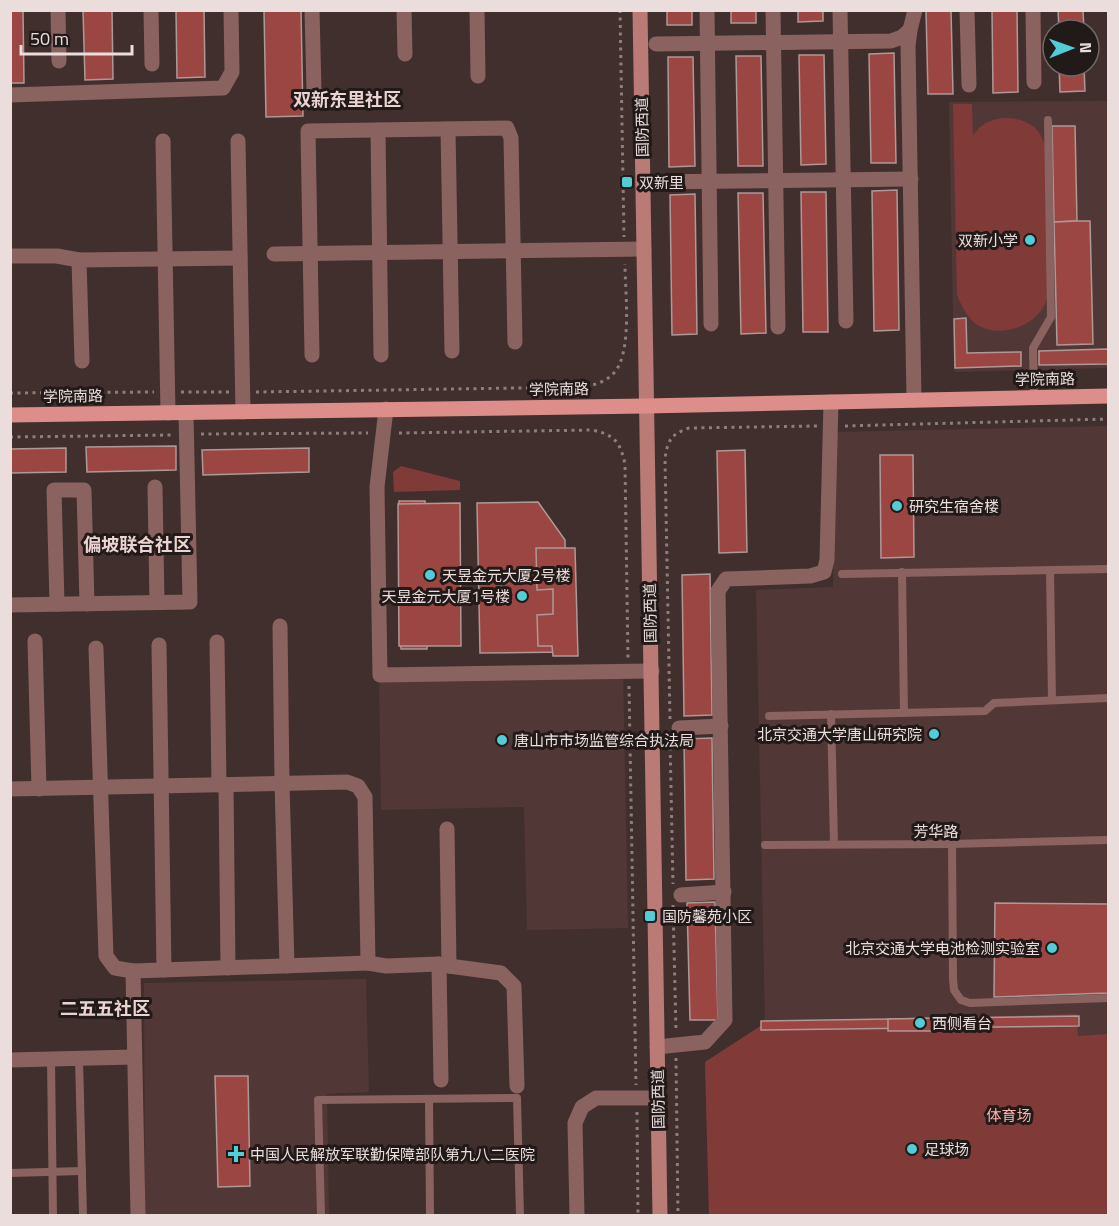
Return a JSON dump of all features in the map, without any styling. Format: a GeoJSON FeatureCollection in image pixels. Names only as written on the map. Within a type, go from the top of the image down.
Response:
{"type":"FeatureCollection","features":[{"type":"Feature","properties":{"kind":"main road","name":"学院南路"},"geometry":{"type":"LineString","coordinates":[[10,415],[646,406],[1108,396]]}},
{"type":"Feature","properties":{"kind":"street"},"geometry":{"type":"LineString","coordinates":[[58,10],[58,61]]}},
{"type":"Feature","properties":{"kind":"street"},"geometry":{"type":"LineString","coordinates":[[151,10],[152,64]]}},
{"type":"Feature","properties":{"kind":"street"},"geometry":{"type":"LineString","coordinates":[[10,94],[224,88],[232,72],[231,10]]}},
{"type":"Feature","properties":{"kind":"street"},"geometry":{"type":"LineString","coordinates":[[312,10],[314,90]]}},
{"type":"Feature","properties":{"kind":"street"},"geometry":{"type":"LineString","coordinates":[[404,10],[405,54]]}},
{"type":"Feature","properties":{"kind":"street"},"geometry":{"type":"LineString","coordinates":[[477,10],[478,76]]}},
{"type":"Feature","properties":{"kind":"street","name":"国防西道"},"geometry":{"type":"LineString","coordinates":[[640,10],[660,1215]]}},
{"type":"Feature","properties":{"kind":"street"},"geometry":{"type":"LineString","coordinates":[[707,10],[711,324]]}},
{"type":"Feature","properties":{"kind":"street"},"geometry":{"type":"LineString","coordinates":[[772,10],[778,327]]}},
{"type":"Feature","properties":{"kind":"street"},"geometry":{"type":"LineString","coordinates":[[840,10],[846,321]]}},
{"type":"Feature","properties":{"kind":"street"},"geometry":{"type":"LineString","coordinates":[[914,400],[908,46],[915,10]]}},
{"type":"Feature","properties":{"kind":"street"},"geometry":{"type":"LineString","coordinates":[[967,10],[969,85]]}},
{"type":"Feature","properties":{"kind":"street"},"geometry":{"type":"LineString","coordinates":[[1033,10],[1034,82]]}},
{"type":"Feature","properties":{"kind":"street"},"geometry":{"type":"LineString","coordinates":[[656,45],[891,41],[902,37],[910,30]]}},
{"type":"Feature","properties":{"kind":"street"},"geometry":{"type":"LineString","coordinates":[[312,355],[308,131],[507,128],[511,138],[514,342]]}},
{"type":"Feature","properties":{"kind":"street"},"geometry":{"type":"LineString","coordinates":[[448,129],[452,351]]}},
{"type":"Feature","properties":{"kind":"street"},"geometry":{"type":"LineString","coordinates":[[378,130],[381,355]]}},
{"type":"Feature","properties":{"kind":"street"},"geometry":{"type":"LineString","coordinates":[[163,141],[168,413]]}},
{"type":"Feature","properties":{"kind":"street"},"geometry":{"type":"LineString","coordinates":[[238,141],[243,412]]}},
{"type":"Feature","properties":{"kind":"street"},"geometry":{"type":"LineString","coordinates":[[643,182],[911,179]]}},
{"type":"Feature","properties":{"kind":"street"},"geometry":{"type":"LineString","coordinates":[[274,254],[644,249]]}},
{"type":"Feature","properties":{"kind":"street"},"geometry":{"type":"LineString","coordinates":[[10,256],[57,256],[79,260],[240,258]]}},
{"type":"Feature","properties":{"kind":"street"},"geometry":{"type":"LineString","coordinates":[[79,260],[82,361]]}},
{"type":"Feature","properties":{"kind":"street"},"geometry":{"type":"LineString","coordinates":[[657,1047],[705,1042],[725,1020],[718,591],[726,579],[810,576],[824,572],[827,560],[831,402]]}},
{"type":"Feature","properties":{"kind":"street"},"geometry":{"type":"LineString","coordinates":[[386,409],[377,487],[380,675],[652,670]]}},
{"type":"Feature","properties":{"kind":"street"},"geometry":{"type":"LineString","coordinates":[[10,605],[190,602],[186,413]]}},
{"type":"Feature","properties":{"kind":"street"},"geometry":{"type":"LineString","coordinates":[[154,487],[157,602]]}},
{"type":"Feature","properties":{"kind":"street"},"geometry":{"type":"LineString","coordinates":[[57,604],[54,490],[84,490],[87,604]]}},
{"type":"Feature","properties":{"kind":"street"},"geometry":{"type":"LineString","coordinates":[[280,626],[286,966]]}},
{"type":"Feature","properties":{"kind":"street"},"geometry":{"type":"LineString","coordinates":[[35,641],[39,789]]}},
{"type":"Feature","properties":{"kind":"street"},"geometry":{"type":"LineString","coordinates":[[217,642],[228,968]]}},
{"type":"Feature","properties":{"kind":"street"},"geometry":{"type":"LineString","coordinates":[[159,645],[164,970]]}},
{"type":"Feature","properties":{"kind":"street"},"geometry":{"type":"LineString","coordinates":[[96,648],[106,956],[115,968],[133,971],[368,963],[386,966],[444,965],[501,973],[514,986],[517,1086]]}},
{"type":"Feature","properties":{"kind":"street"},"geometry":{"type":"LineString","coordinates":[[673,728],[721,726]]}},
{"type":"Feature","properties":{"kind":"street"},"geometry":{"type":"LineString","coordinates":[[10,789],[347,782],[358,786],[365,797],[368,963]]}},
{"type":"Feature","properties":{"kind":"street"},"geometry":{"type":"LineString","coordinates":[[441,1080],[447,829]]}},
{"type":"Feature","properties":{"kind":"street"},"geometry":{"type":"LineString","coordinates":[[676,895],[724,892]]}},
{"type":"Feature","properties":{"kind":"street"},"geometry":{"type":"LineString","coordinates":[[133,971],[138,1215]]}},
{"type":"Feature","properties":{"kind":"street"},"geometry":{"type":"LineString","coordinates":[[10,1060],[134,1057]]}},
{"type":"Feature","properties":{"kind":"street"},"geometry":{"type":"LineString","coordinates":[[577,1215],[575,1123],[582,1107],[596,1098],[658,1098]]}},
{"type":"Feature","properties":{"kind":"lane"},"geometry":{"type":"LineString","coordinates":[[1034,398],[1033,348],[1051,317],[1048,120]]}},
{"type":"Feature","properties":{"kind":"lane"},"geometry":{"type":"LineString","coordinates":[[842,573],[1108,569]]}},
{"type":"Feature","properties":{"kind":"lane"},"geometry":{"type":"LineString","coordinates":[[1050,570],[1052,700]]}},
{"type":"Feature","properties":{"kind":"lane"},"geometry":{"type":"LineString","coordinates":[[902,572],[904,713]]}},
{"type":"Feature","properties":{"kind":"lane"},"geometry":{"type":"LineString","coordinates":[[769,716],[985,711],[994,703],[1108,698]]}},
{"type":"Feature","properties":{"kind":"lane"},"geometry":{"type":"LineString","coordinates":[[831,714],[834,844]]}},
{"type":"Feature","properties":{"kind":"lane","name":"芳华路"},"geometry":{"type":"LineString","coordinates":[[765,845],[1108,840]]}},
{"type":"Feature","properties":{"kind":"lane"},"geometry":{"type":"LineString","coordinates":[[952,844],[953,978],[954,990],[960,1000],[970,1003],[1108,998]]}},
{"type":"Feature","properties":{"kind":"lane"},"geometry":{"type":"LineString","coordinates":[[79,1058],[83,1215]]}},
{"type":"Feature","properties":{"kind":"lane"},"geometry":{"type":"LineString","coordinates":[[51,1059],[53,1215]]}},
{"type":"Feature","properties":{"kind":"lane"},"geometry":{"type":"LineString","coordinates":[[321,1215],[318,1100],[517,1098],[520,1215]]}},
{"type":"Feature","properties":{"kind":"lane"},"geometry":{"type":"LineString","coordinates":[[429,1099],[430,1215]]}},
{"type":"Feature","properties":{"kind":"lane"},"geometry":{"type":"LineString","coordinates":[[10,1173],[82,1171]]}},
{"type":"Feature","properties":{"kind":"path"},"geometry":{"type":"LineString","coordinates":[[10,393],[584,387],[598,384],[613,375],[621,363],[626,342],[620,10]]}},
{"type":"Feature","properties":{"kind":"path"},"geometry":{"type":"LineString","coordinates":[[678,1215],[676,895],[665,458],[672,435],[689,428],[1108,419]]}},
{"type":"Feature","properties":{"kind":"path"},"geometry":{"type":"LineString","coordinates":[[10,437],[592,430],[614,438],[622,449],[625,464],[638,1215]]}},
{"type":"Feature","properties":{"kind":"shaded area","name":"双新小学"},"geometry":{"type":"Polygon","coordinates":[[[1108,101],[1108,368],[954,372],[949,102],[1108,101]]]}},
{"type":"Feature","properties":{"kind":"shaded area","name":"北京交通大学唐山研究院"},"geometry":{"type":"Polygon","coordinates":[[[1108,426],[1108,1215],[709,1215],[705,1062],[765,1023],[756,590],[833,587],[834,432],[1108,426]]]}},
{"type":"Feature","properties":{"kind":"shaded area","name":"唐山市市场监管综合执法局"},"geometry":{"type":"Polygon","coordinates":[[[623,669],[628,928],[527,930],[524,807],[381,810],[379,674],[623,669]]]}},
{"type":"Feature","properties":{"kind":"shaded area","name":"中国人民解放军联勤保障部队第九八二医院"},"geometry":{"type":"Polygon","coordinates":[[[366,979],[369,1092],[327,1094],[329,1215],[145,1215],[144,983],[366,979]]]}},
{"type":"Feature","properties":{"kind":"green space"},"geometry":{"type":"Polygon","coordinates":[[[953,104],[972,104],[973,135],[989,122],[1002,118],[1015,119],[1034,127],[1046,147],[1049,281],[1047,296],[1040,312],[1026,324],[1016,328],[997,331],[979,326],[966,312],[957,295],[953,104]]]}},
{"type":"Feature","properties":{"kind":"green space"},"geometry":{"type":"Polygon","coordinates":[[[401,466],[460,481],[460,490],[394,492],[393,472],[401,466]]]}},
{"type":"Feature","properties":{"kind":"green space","name":"体育场"},"geometry":{"type":"Polygon","coordinates":[[[1076,1014],[1078,1036],[1108,1034],[1108,1215],[709,1215],[705,1062],[765,1023],[1076,1014]]]}},
{"type":"Feature","properties":{"kind":"building"},"geometry":{"type":"Polygon","coordinates":[[[10,10],[23,10],[24,83],[10,83],[10,10]]]}},
{"type":"Feature","properties":{"kind":"building"},"geometry":{"type":"Polygon","coordinates":[[[83,10],[112,10],[113,79],[85,80],[83,10]]]}},
{"type":"Feature","properties":{"kind":"building"},"geometry":{"type":"Polygon","coordinates":[[[176,10],[204,10],[205,77],[177,78],[176,10]]]}},
{"type":"Feature","properties":{"kind":"building"},"geometry":{"type":"Polygon","coordinates":[[[264,10],[301,10],[303,116],[266,117],[264,10]]]}},
{"type":"Feature","properties":{"kind":"building"},"geometry":{"type":"Polygon","coordinates":[[[667,10],[692,10],[692,25],[667,25],[667,10]]]}},
{"type":"Feature","properties":{"kind":"building"},"geometry":{"type":"Polygon","coordinates":[[[731,10],[756,10],[756,23],[731,23],[731,10]]]}},
{"type":"Feature","properties":{"kind":"building"},"geometry":{"type":"Polygon","coordinates":[[[798,10],[823,10],[823,21],[798,22],[798,10]]]}},
{"type":"Feature","properties":{"kind":"building"},"geometry":{"type":"Polygon","coordinates":[[[926,10],[951,10],[953,94],[928,94],[926,10]]]}},
{"type":"Feature","properties":{"kind":"building"},"geometry":{"type":"Polygon","coordinates":[[[992,10],[1017,10],[1018,92],[993,93],[992,10]]]}},
{"type":"Feature","properties":{"kind":"building"},"geometry":{"type":"Polygon","coordinates":[[[1058,10],[1083,10],[1083,18],[1058,18],[1058,10]]]}},
{"type":"Feature","properties":{"kind":"building"},"geometry":{"type":"Polygon","coordinates":[[[894,53],[896,163],[871,163],[869,54],[894,53]]]}},
{"type":"Feature","properties":{"kind":"building"},"geometry":{"type":"Polygon","coordinates":[[[799,55],[824,55],[826,164],[801,165],[799,55]]]}},
{"type":"Feature","properties":{"kind":"building"},"geometry":{"type":"Polygon","coordinates":[[[736,56],[761,56],[763,166],[738,166],[736,56]]]}},
{"type":"Feature","properties":{"kind":"building"},"geometry":{"type":"Polygon","coordinates":[[[668,57],[693,57],[695,166],[669,167],[668,57]]]}},
{"type":"Feature","properties":{"kind":"building"},"geometry":{"type":"Polygon","coordinates":[[[1059,78],[1084,78],[1085,91],[1060,92],[1059,78]]]}},
{"type":"Feature","properties":{"kind":"building"},"geometry":{"type":"Polygon","coordinates":[[[1052,126],[1075,126],[1077,221],[1054,222],[1052,126]]]}},
{"type":"Feature","properties":{"kind":"building"},"geometry":{"type":"Polygon","coordinates":[[[897,190],[899,330],[874,331],[872,191],[897,190]]]}},
{"type":"Feature","properties":{"kind":"building"},"geometry":{"type":"Polygon","coordinates":[[[801,192],[826,192],[828,332],[803,332],[801,192]]]}},
{"type":"Feature","properties":{"kind":"building"},"geometry":{"type":"Polygon","coordinates":[[[738,193],[763,193],[766,333],[741,334],[738,193]]]}},
{"type":"Feature","properties":{"kind":"building"},"geometry":{"type":"Polygon","coordinates":[[[695,194],[697,334],[672,335],[670,195],[695,194]]]}},
{"type":"Feature","properties":{"kind":"building"},"geometry":{"type":"Polygon","coordinates":[[[1090,221],[1093,344],[1057,345],[1054,222],[1090,221]]]}},
{"type":"Feature","properties":{"kind":"building"},"geometry":{"type":"Polygon","coordinates":[[[966,318],[967,353],[1021,352],[1021,366],[955,368],[954,319],[966,318]]]}},
{"type":"Feature","properties":{"kind":"building"},"geometry":{"type":"Polygon","coordinates":[[[1108,349],[1108,364],[1039,365],[1039,351],[1108,349]]]}},
{"type":"Feature","properties":{"kind":"building"},"geometry":{"type":"Polygon","coordinates":[[[176,446],[176,470],[87,472],[86,447],[176,446]]]}},
{"type":"Feature","properties":{"kind":"building"},"geometry":{"type":"Polygon","coordinates":[[[66,448],[66,472],[10,473],[10,449],[66,448]]]}},
{"type":"Feature","properties":{"kind":"building"},"geometry":{"type":"Polygon","coordinates":[[[309,448],[309,472],[203,475],[202,450],[309,448]]]}},
{"type":"Feature","properties":{"kind":"building"},"geometry":{"type":"Polygon","coordinates":[[[745,450],[747,552],[719,553],[717,451],[745,450]]]}},
{"type":"Feature","properties":{"kind":"building","name":"研究生宿舍楼"},"geometry":{"type":"Polygon","coordinates":[[[880,455],[913,455],[914,557],[881,558],[880,455]]]}},
{"type":"Feature","properties":{"kind":"building"},"geometry":{"type":"Polygon","coordinates":[[[399,501],[425,501],[427,649],[401,649],[399,501]]]}},
{"type":"Feature","properties":{"kind":"building","name":"天昱金元大厦1号楼"},"geometry":{"type":"Polygon","coordinates":[[[538,502],[565,540],[567,652],[480,653],[477,503],[538,502]]]}},
{"type":"Feature","properties":{"kind":"building","name":"天昱金元大厦2号楼"},"geometry":{"type":"Polygon","coordinates":[[[460,503],[461,646],[399,646],[398,504],[460,503]]]}},
{"type":"Feature","properties":{"kind":"building"},"geometry":{"type":"Polygon","coordinates":[[[536,548],[575,548],[578,656],[553,656],[552,646],[538,646],[537,615],[553,614],[553,589],[537,590],[536,548]]]}},
{"type":"Feature","properties":{"kind":"building"},"geometry":{"type":"Polygon","coordinates":[[[710,574],[712,715],[684,716],[682,575],[710,574]]]}},
{"type":"Feature","properties":{"kind":"building"},"geometry":{"type":"Polygon","coordinates":[[[712,738],[714,879],[686,880],[684,739],[712,738]]]}},
{"type":"Feature","properties":{"kind":"building"},"geometry":{"type":"Polygon","coordinates":[[[715,902],[718,1020],[690,1020],[687,903],[715,902]]]}},
{"type":"Feature","properties":{"kind":"building","name":"北京交通大学电池检测实验室"},"geometry":{"type":"Polygon","coordinates":[[[995,903],[1108,904],[1108,993],[994,997],[995,903]]]}},
{"type":"Feature","properties":{"kind":"building","name":"西侧看台"},"geometry":{"type":"Polygon","coordinates":[[[1079,1016],[1079,1026],[761,1030],[761,1021],[1079,1016]]]}},
{"type":"Feature","properties":{"kind":"building"},"geometry":{"type":"Polygon","coordinates":[[[943,1018],[943,1031],[888,1031],[888,1019],[943,1018]]]}},
{"type":"Feature","properties":{"kind":"building"},"geometry":{"type":"Polygon","coordinates":[[[215,1076],[248,1076],[250,1186],[218,1187],[215,1076]]]}},
{"type":"Feature","properties":{"kind":"place","name":"双新里"},"geometry":{"type":"Point","coordinates":[627,182]}},
{"type":"Feature","properties":{"kind":"place","name":"双新小学"},"geometry":{"type":"Point","coordinates":[1030,240]}},
{"type":"Feature","properties":{"kind":"place","name":"研究生宿舍楼"},"geometry":{"type":"Point","coordinates":[897,506]}},
{"type":"Feature","properties":{"kind":"place","name":"天昱金元大厦2号楼"},"geometry":{"type":"Point","coordinates":[430,575]}},
{"type":"Feature","properties":{"kind":"place","name":"天昱金元大厦1号楼"},"geometry":{"type":"Point","coordinates":[522,596]}},
{"type":"Feature","properties":{"kind":"place","name":"北京交通大学唐山研究院"},"geometry":{"type":"Point","coordinates":[934,734]}},
{"type":"Feature","properties":{"kind":"place","name":"唐山市市场监管综合执法局"},"geometry":{"type":"Point","coordinates":[502,740]}},
{"type":"Feature","properties":{"kind":"place","name":"国防馨苑小区"},"geometry":{"type":"Point","coordinates":[650,916]}},
{"type":"Feature","properties":{"kind":"place","name":"北京交通大学电池检测实验室"},"geometry":{"type":"Point","coordinates":[1052,948]}},
{"type":"Feature","properties":{"kind":"place","name":"西侧看台"},"geometry":{"type":"Point","coordinates":[920,1023]}},
{"type":"Feature","properties":{"kind":"place","name":"足球场"},"geometry":{"type":"Point","coordinates":[912,1149]}},
{"type":"Feature","properties":{"kind":"place","name":"中国人民解放军联勤保障部队第九八二医院"},"geometry":{"type":"Point","coordinates":[236,1154]}},
{"type":"Feature","properties":{"kind":"district","name":"双新东里社区"},"geometry":{"type":"Point","coordinates":[347,99]}},
{"type":"Feature","properties":{"kind":"district","name":"偏坡联合社区"},"geometry":{"type":"Point","coordinates":[137,544]}},
{"type":"Feature","properties":{"kind":"district","name":"二五五社区"},"geometry":{"type":"Point","coordinates":[105,1008]}}]}
